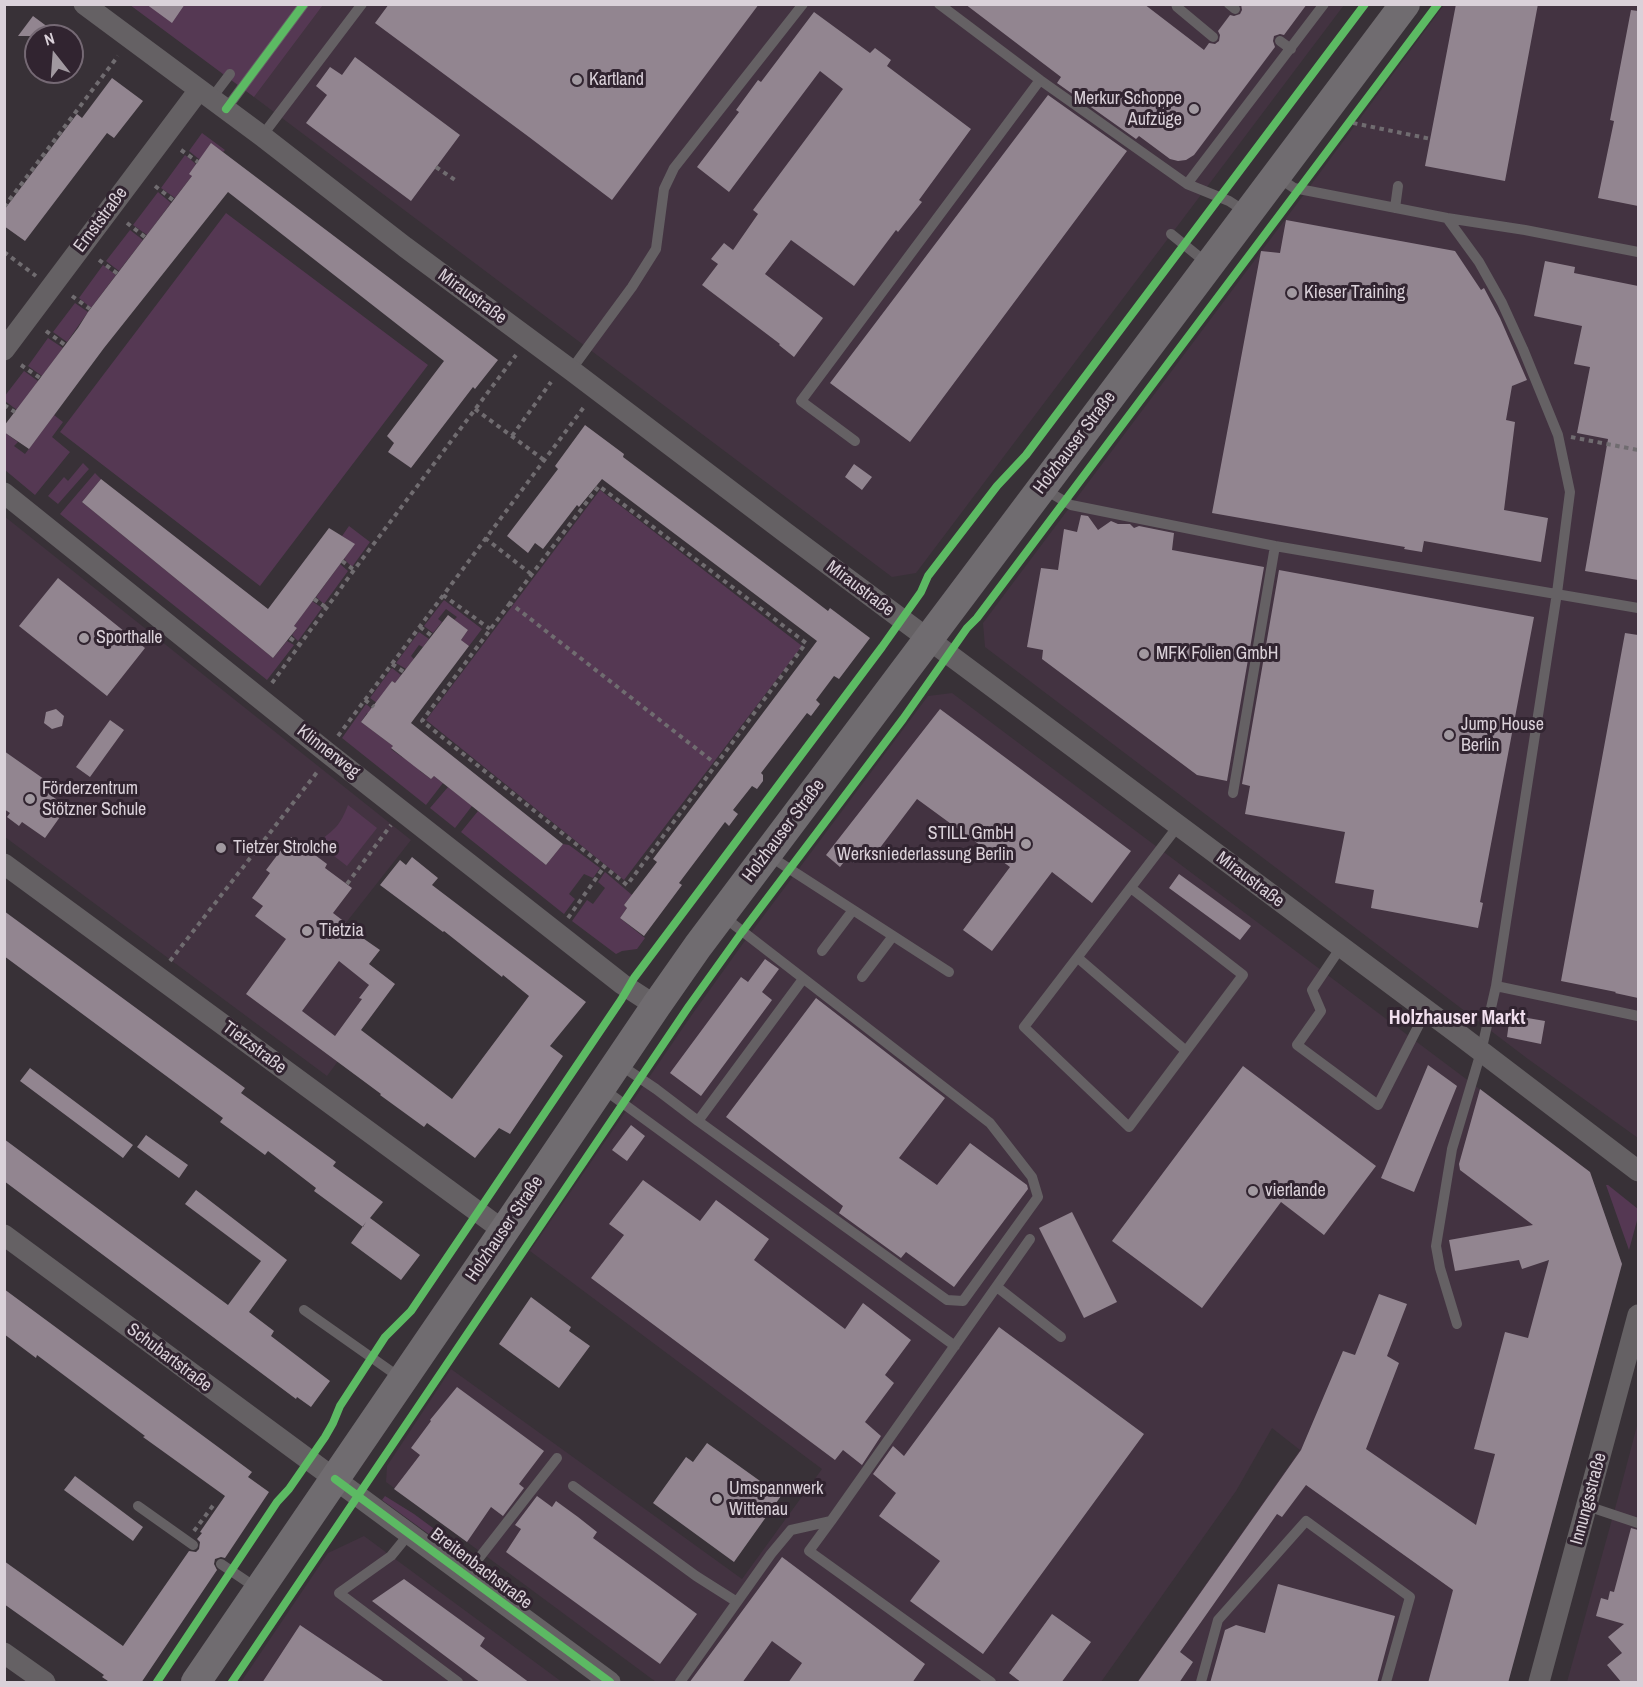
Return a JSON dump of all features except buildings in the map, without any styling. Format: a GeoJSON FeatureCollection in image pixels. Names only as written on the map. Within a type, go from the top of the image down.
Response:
{"type":"FeatureCollection","features":[{"type":"Feature","properties":{"kind":"main road","name":"Holzhauser Straße"},"geometry":{"type":"LineString","coordinates":[[196,1683],[656,1006],[721,915],[1405,4]]}},
{"type":"Feature","properties":{"kind":"street","name":"Miraustraße"},"geometry":{"type":"LineString","coordinates":[[84,4],[262,136],[405,248],[572,370],[1638,1171]]}},
{"type":"Feature","properties":{"kind":"street","name":"Ernststraße"},"geometry":{"type":"LineString","coordinates":[[4,350],[212,100]]}},
{"type":"Feature","properties":{"kind":"street","name":"Klinnerweg"},"geometry":{"type":"LineString","coordinates":[[4,493],[329,754],[622,984],[656,1006]]}},
{"type":"Feature","properties":{"kind":"street","name":"Tietzstraße"},"geometry":{"type":"LineString","coordinates":[[4,864],[504,1231]]}},
{"type":"Feature","properties":{"kind":"street","name":"Schubartstraße"},"geometry":{"type":"LineString","coordinates":[[4,1235],[335,1479]]}},
{"type":"Feature","properties":{"kind":"street","name":"Innungsstraße"},"geometry":{"type":"LineString","coordinates":[[1539,1683],[1638,1315]]}},
{"type":"Feature","properties":{"kind":"street","name":"Breitenbachstraße"},"geometry":{"type":"LineString","coordinates":[[335,1479],[610,1683]]}},
{"type":"Feature","properties":{"kind":"street"},"geometry":{"type":"LineString","coordinates":[[4,1653],[45,1683]]}},
{"type":"Feature","properties":{"kind":"lane"},"geometry":{"type":"LineString","coordinates":[[212,100],[304,4]]}},
{"type":"Feature","properties":{"kind":"lane"},"geometry":{"type":"LineString","coordinates":[[262,136],[362,4]]}},
{"type":"Feature","properties":{"kind":"lane"},"geometry":{"type":"LineString","coordinates":[[572,370],[631,298],[656,249],[664,189],[675,168],[803,4]]}},
{"type":"Feature","properties":{"kind":"lane"},"geometry":{"type":"LineString","coordinates":[[939,4],[1040,80],[1187,184],[1229,201],[1248,213]]}},
{"type":"Feature","properties":{"kind":"lane"},"geometry":{"type":"LineString","coordinates":[[1176,4],[1213,37]]}},
{"type":"Feature","properties":{"kind":"lane"},"geometry":{"type":"LineString","coordinates":[[1187,184],[1324,4]]}},
{"type":"Feature","properties":{"kind":"lane"},"geometry":{"type":"LineString","coordinates":[[1280,41],[1291,49]]}},
{"type":"Feature","properties":{"kind":"lane"},"geometry":{"type":"LineString","coordinates":[[1259,69],[1269,76]]}},
{"type":"Feature","properties":{"kind":"lane"},"geometry":{"type":"LineString","coordinates":[[212,100],[230,74]]}},
{"type":"Feature","properties":{"kind":"lane"},"geometry":{"type":"LineString","coordinates":[[855,441],[801,401],[1040,80]]}},
{"type":"Feature","properties":{"kind":"lane"},"geometry":{"type":"LineString","coordinates":[[1276,176],[1294,188],[1638,252]]}},
{"type":"Feature","properties":{"kind":"lane"},"geometry":{"type":"LineString","coordinates":[[1395,208],[1398,186]]}},
{"type":"Feature","properties":{"kind":"lane"},"geometry":{"type":"LineString","coordinates":[[1448,218],[1479,262],[1502,303],[1537,381],[1558,435],[1570,492],[1557,593],[1496,986],[1481,1052],[1452,1149],[1436,1246],[1440,1268],[1458,1324]]}},
{"type":"Feature","properties":{"kind":"lane"},"geometry":{"type":"LineString","coordinates":[[1171,234],[1210,265]]}},
{"type":"Feature","properties":{"kind":"lane"},"geometry":{"type":"LineString","coordinates":[[1042,488],[1071,505],[1275,546],[1638,608]]}},
{"type":"Feature","properties":{"kind":"lane"},"geometry":{"type":"LineString","coordinates":[[1233,793],[1275,546]]}},
{"type":"Feature","properties":{"kind":"lane"},"geometry":{"type":"LineString","coordinates":[[1131,888],[1243,975],[1129,1126],[1024,1027],[1178,826]]}},
{"type":"Feature","properties":{"kind":"lane"},"geometry":{"type":"LineString","coordinates":[[767,854],[949,972]]}},
{"type":"Feature","properties":{"kind":"lane"},"geometry":{"type":"LineString","coordinates":[[822,951],[853,910]]}},
{"type":"Feature","properties":{"kind":"lane"},"geometry":{"type":"LineString","coordinates":[[609,1075],[656,1089],[947,1300],[963,1301],[1038,1197],[1032,1177],[990,1123],[721,915]]}},
{"type":"Feature","properties":{"kind":"lane"},"geometry":{"type":"LineString","coordinates":[[862,977],[893,936]]}},
{"type":"Feature","properties":{"kind":"lane"},"geometry":{"type":"LineString","coordinates":[[1341,947],[1312,990],[1321,1011],[1297,1045],[1378,1105],[1426,1011]]}},
{"type":"Feature","properties":{"kind":"lane"},"geometry":{"type":"LineString","coordinates":[[1078,958],[1186,1051]]}},
{"type":"Feature","properties":{"kind":"lane"},"geometry":{"type":"LineString","coordinates":[[698,1121],[803,979]]}},
{"type":"Feature","properties":{"kind":"lane"},"geometry":{"type":"LineString","coordinates":[[1496,986],[1638,1016]]}},
{"type":"Feature","properties":{"kind":"lane"},"geometry":{"type":"LineString","coordinates":[[609,1075],[955,1346]]}},
{"type":"Feature","properties":{"kind":"lane"},"geometry":{"type":"LineString","coordinates":[[991,1683],[809,1551],[1030,1239]]}},
{"type":"Feature","properties":{"kind":"lane"},"geometry":{"type":"LineString","coordinates":[[997,1287],[1061,1337]]}},
{"type":"Feature","properties":{"kind":"lane"},"geometry":{"type":"LineString","coordinates":[[304,1310],[402,1380]]}},
{"type":"Feature","properties":{"kind":"lane"},"geometry":{"type":"LineString","coordinates":[[465,1576],[557,1458]]}},
{"type":"Feature","properties":{"kind":"lane"},"geometry":{"type":"LineString","coordinates":[[573,1486],[696,1576],[737,1602]]}},
{"type":"Feature","properties":{"kind":"lane"},"geometry":{"type":"LineString","coordinates":[[138,1506],[190,1543]]}},
{"type":"Feature","properties":{"kind":"lane"},"geometry":{"type":"LineString","coordinates":[[1587,1506],[1638,1523]]}},
{"type":"Feature","properties":{"kind":"lane"},"geometry":{"type":"LineString","coordinates":[[680,1683],[771,1554],[791,1530],[831,1521]]}},
{"type":"Feature","properties":{"kind":"lane"},"geometry":{"type":"LineString","coordinates":[[1201,1683],[1218,1620],[1306,1521],[1410,1597],[1386,1683]]}},
{"type":"Feature","properties":{"kind":"lane"},"geometry":{"type":"LineString","coordinates":[[409,1534],[391,1556],[339,1593],[458,1683]]}},
{"type":"Feature","properties":{"kind":"lane"},"geometry":{"type":"LineString","coordinates":[[221,1564],[259,1590]]}},
{"type":"Feature","properties":{"kind":"path"},"geometry":{"type":"LineString","coordinates":[[4,207],[118,56]]}},
{"type":"Feature","properties":{"kind":"path"},"geometry":{"type":"LineString","coordinates":[[1352,121],[1431,139]]}},
{"type":"Feature","properties":{"kind":"path"},"geometry":{"type":"LineString","coordinates":[[181,150],[198,162]]}},
{"type":"Feature","properties":{"kind":"path"},"geometry":{"type":"LineString","coordinates":[[436,167],[455,180]]}},
{"type":"Feature","properties":{"kind":"path"},"geometry":{"type":"LineString","coordinates":[[154,186],[173,200]]}},
{"type":"Feature","properties":{"kind":"path"},"geometry":{"type":"LineString","coordinates":[[127,223],[145,237]]}},
{"type":"Feature","properties":{"kind":"path"},"geometry":{"type":"LineString","coordinates":[[4,252],[36,276]]}},
{"type":"Feature","properties":{"kind":"path"},"geometry":{"type":"LineString","coordinates":[[99,260],[118,274]]}},
{"type":"Feature","properties":{"kind":"path"},"geometry":{"type":"LineString","coordinates":[[72,296],[90,309]]}},
{"type":"Feature","properties":{"kind":"path"},"geometry":{"type":"LineString","coordinates":[[46,331],[65,345]]}},
{"type":"Feature","properties":{"kind":"path"},"geometry":{"type":"LineString","coordinates":[[272,683],[516,355]]}},
{"type":"Feature","properties":{"kind":"path"},"geometry":{"type":"LineString","coordinates":[[21,365],[40,378]]}},
{"type":"Feature","properties":{"kind":"path"},"geometry":{"type":"LineString","coordinates":[[512,436],[551,382]]}},
{"type":"Feature","properties":{"kind":"path"},"geometry":{"type":"LineString","coordinates":[[4,405],[15,412]]}},
{"type":"Feature","properties":{"kind":"path"},"geometry":{"type":"LineString","coordinates":[[338,736],[584,407]]}},
{"type":"Feature","properties":{"kind":"path"},"geometry":{"type":"LineString","coordinates":[[475,409],[544,460]]}},
{"type":"Feature","properties":{"kind":"path"},"geometry":{"type":"LineString","coordinates":[[1558,435],[1638,450]]}},
{"type":"Feature","properties":{"kind":"path"},"geometry":{"type":"LineString","coordinates":[[599,486],[806,643],[627,885],[422,721],[531,574],[599,486]]}},
{"type":"Feature","properties":{"kind":"path"},"geometry":{"type":"LineString","coordinates":[[485,538],[531,574]]}},
{"type":"Feature","properties":{"kind":"path"},"geometry":{"type":"LineString","coordinates":[[342,561],[354,570]]}},
{"type":"Feature","properties":{"kind":"path"},"geometry":{"type":"LineString","coordinates":[[443,595],[490,629]]}},
{"type":"Feature","properties":{"kind":"path"},"geometry":{"type":"LineString","coordinates":[[314,599],[327,608]]}},
{"type":"Feature","properties":{"kind":"path"},"geometry":{"type":"LineString","coordinates":[[510,603],[716,764]]}},
{"type":"Feature","properties":{"kind":"path"},"geometry":{"type":"LineString","coordinates":[[420,627],[432,636]]}},
{"type":"Feature","properties":{"kind":"path"},"geometry":{"type":"LineString","coordinates":[[290,638],[300,645]]}},
{"type":"Feature","properties":{"kind":"path"},"geometry":{"type":"LineString","coordinates":[[392,664],[404,672]]}},
{"type":"Feature","properties":{"kind":"path"},"geometry":{"type":"LineString","coordinates":[[365,700],[374,706]]}},
{"type":"Feature","properties":{"kind":"path"},"geometry":{"type":"LineString","coordinates":[[168,964],[322,765]]}},
{"type":"Feature","properties":{"kind":"path"},"geometry":{"type":"LineString","coordinates":[[347,884],[393,822]]}},
{"type":"Feature","properties":{"kind":"path"},"geometry":{"type":"LineString","coordinates":[[567,919],[604,867]]}},
{"type":"Feature","properties":{"kind":"path"},"geometry":{"type":"LineString","coordinates":[[190,1543],[215,1503]]}},
{"type":"Feature","properties":{"kind":"shaded area"},"geometry":{"type":"Polygon","coordinates":[[[130,5],[323,5],[254,97],[130,5]]]}},
{"type":"Feature","properties":{"kind":"shaded area"},"geometry":{"type":"Polygon","coordinates":[[[323,5],[1344,5],[916,573],[892,577],[254,97],[323,5]]]}},
{"type":"Feature","properties":{"kind":"shaded area"},"geometry":{"type":"Polygon","coordinates":[[[1444,5],[1638,5],[1638,1138],[1528,1059],[985,647],[983,623],[1444,5]]]}},
{"type":"Feature","properties":{"kind":"shaded area"},"geometry":{"type":"Polygon","coordinates":[[[202,133],[225,150],[223,152],[211,144],[200,160],[189,151],[202,133]]]}},
{"type":"Feature","properties":{"kind":"shaded area"},"geometry":{"type":"Polygon","coordinates":[[[185,155],[196,164],[190,174],[192,176],[175,198],[161,188],[185,155]]]}},
{"type":"Feature","properties":{"kind":"shaded area"},"geometry":{"type":"Polygon","coordinates":[[[158,192],[171,203],[147,235],[133,225],[158,192]]]}},
{"type":"Feature","properties":{"kind":"shaded area"},"geometry":{"type":"Polygon","coordinates":[[[226,213],[428,365],[260,586],[60,432],[226,213]]]}},
{"type":"Feature","properties":{"kind":"shaded area"},"geometry":{"type":"Polygon","coordinates":[[[130,230],[143,240],[119,271],[106,261],[130,230]]]}},
{"type":"Feature","properties":{"kind":"shaded area"},"geometry":{"type":"Polygon","coordinates":[[[103,265],[116,275],[91,308],[79,298],[103,265]]]}},
{"type":"Feature","properties":{"kind":"shaded area"},"geometry":{"type":"Polygon","coordinates":[[[75,303],[88,312],[67,342],[53,332],[75,303]]]}},
{"type":"Feature","properties":{"kind":"shaded area"},"geometry":{"type":"Polygon","coordinates":[[[48,338],[63,348],[42,376],[28,366],[48,338]]]}},
{"type":"Feature","properties":{"kind":"shaded area"},"geometry":{"type":"Polygon","coordinates":[[[24,371],[38,381],[17,410],[5,401],[4,397],[24,371]]]}},
{"type":"Feature","properties":{"kind":"shaded area"},"geometry":{"type":"Polygon","coordinates":[[[54,415],[63,422],[52,437],[70,452],[35,495],[5,470],[4,432],[18,442],[14,446],[25,454],[54,415]]]}},
{"type":"Feature","properties":{"kind":"shaded area"},"geometry":{"type":"Polygon","coordinates":[[[83,463],[89,469],[58,504],[48,496],[64,477],[68,481],[83,463]]]}},
{"type":"Feature","properties":{"kind":"shaded area"},"geometry":{"type":"Polygon","coordinates":[[[95,473],[101,479],[82,502],[273,658],[287,641],[294,645],[267,680],[60,514],[95,473]]]}},
{"type":"Feature","properties":{"kind":"shaded area"},"geometry":{"type":"Polygon","coordinates":[[[600,490],[802,646],[624,880],[426,720],[600,490]]]}},
{"type":"Feature","properties":{"kind":"shaded area","name":"Tietzer Strolche"},"geometry":{"type":"Polygon","coordinates":[[[4,516],[411,840],[334,938],[395,984],[327,1076],[5,837],[4,516]]]}},
{"type":"Feature","properties":{"kind":"shaded area"},"geometry":{"type":"Polygon","coordinates":[[[349,526],[370,542],[352,567],[344,559],[354,544],[342,536],[349,526]]]}},
{"type":"Feature","properties":{"kind":"shaded area"},"geometry":{"type":"Polygon","coordinates":[[[340,564],[348,571],[324,604],[316,597],[340,564]]]}},
{"type":"Feature","properties":{"kind":"shaded area"},"geometry":{"type":"Polygon","coordinates":[[[444,600],[482,629],[469,646],[461,640],[468,630],[454,620],[457,617],[446,609],[438,619],[442,622],[433,633],[424,626],[444,600]]]}},
{"type":"Feature","properties":{"kind":"shaded area"},"geometry":{"type":"Polygon","coordinates":[[[312,601],[322,608],[298,641],[292,635],[297,628],[294,626],[312,601]]]}},
{"type":"Feature","properties":{"kind":"shaded area"},"geometry":{"type":"Polygon","coordinates":[[[419,632],[429,639],[423,647],[419,645],[411,656],[414,659],[406,669],[396,663],[419,632]]]}},
{"type":"Feature","properties":{"kind":"shaded area"},"geometry":{"type":"Polygon","coordinates":[[[392,668],[401,675],[395,683],[392,681],[377,703],[370,698],[392,668]]]}},
{"type":"Feature","properties":{"kind":"shaded area"},"geometry":{"type":"Polygon","coordinates":[[[952,693],[1590,1172],[1622,1264],[1508,1682],[1137,1682],[1300,1450],[1272,1428],[1236,1491],[1101,1682],[656,1682],[386,1482],[387,1466],[451,1369],[742,1579],[822,1469],[530,1251],[744,942],[928,696],[952,693]]]}},
{"type":"Feature","properties":{"kind":"shaded area"},"geometry":{"type":"Polygon","coordinates":[[[366,704],[372,709],[361,722],[393,746],[391,749],[402,757],[423,767],[420,771],[431,779],[434,776],[443,783],[426,805],[342,738],[366,704]]]}},
{"type":"Feature","properties":{"kind":"shaded area"},"geometry":{"type":"Polygon","coordinates":[[[448,787],[472,806],[455,828],[430,808],[448,787]]]}},
{"type":"Feature","properties":{"kind":"shaded area"},"geometry":{"type":"Polygon","coordinates":[[[348,805],[377,828],[347,866],[317,843],[336,827],[348,805]]]}},
{"type":"Feature","properties":{"kind":"shaded area"},"geometry":{"type":"Polygon","coordinates":[[[478,811],[546,865],[563,844],[569,845],[600,868],[593,878],[584,874],[569,894],[575,899],[564,914],[461,832],[478,811]]]}},
{"type":"Feature","properties":{"kind":"shaded area"},"geometry":{"type":"Polygon","coordinates":[[[605,872],[632,895],[624,905],[627,908],[620,918],[645,938],[637,949],[616,954],[572,921],[587,900],[593,904],[605,888],[598,882],[605,872]]]}},
{"type":"Feature","properties":{"kind":"shaded area"},"geometry":{"type":"Polygon","coordinates":[[[1606,1185],[1638,1209],[1629,1250],[1606,1185]]]}},
{"type":"Feature","properties":{"kind":"shaded area"},"geometry":{"type":"Polygon","coordinates":[[[1638,1422],[1638,1682],[1567,1682],[1619,1494],[1638,1422]]]}},
{"type":"Feature","properties":{"kind":"shaded area"},"geometry":{"type":"Polygon","coordinates":[[[385,1496],[464,1551],[456,1554],[382,1500],[385,1496]]]}},
{"type":"Feature","properties":{"kind":"shaded area"},"geometry":{"type":"Polygon","coordinates":[[[364,1536],[562,1682],[241,1682],[328,1553],[364,1536]]]}},
{"type":"Feature","properties":{"kind":"cycle path"},"geometry":{"type":"LineString","coordinates":[[226,109],[304,4]]}},
{"type":"Feature","properties":{"kind":"cycle path"},"geometry":{"type":"LineString","coordinates":[[157,1682],[277,1502],[289,1489],[325,1437],[340,1406],[385,1337],[411,1311],[634,978],[882,647],[921,592],[928,576],[997,486],[1026,455],[1365,4]]}},
{"type":"Feature","properties":{"kind":"cycle path"},"geometry":{"type":"LineString","coordinates":[[232,1682],[689,1006],[742,932],[903,719],[967,628],[977,618],[1438,4]]}},
{"type":"Feature","properties":{"kind":"cycle path"},"geometry":{"type":"LineString","coordinates":[[335,1479],[610,1682]]}},
{"type":"Feature","properties":{"kind":"place","name":"Kartland"},"geometry":{"type":"Point","coordinates":[577,80]}},
{"type":"Feature","properties":{"kind":"place","name":"Merkur Schoppe Aufzüge"},"geometry":{"type":"Point","coordinates":[1194,109]}},
{"type":"Feature","properties":{"kind":"place","name":"Kieser Training"},"geometry":{"type":"Point","coordinates":[1292,293]}},
{"type":"Feature","properties":{"kind":"place","name":"Sporthalle"},"geometry":{"type":"Point","coordinates":[84,638]}},
{"type":"Feature","properties":{"kind":"place","name":"MFK Folien GmbH"},"geometry":{"type":"Point","coordinates":[1144,654]}},
{"type":"Feature","properties":{"kind":"place","name":"Jump House Berlin"},"geometry":{"type":"Point","coordinates":[1449,735]}},
{"type":"Feature","properties":{"kind":"place","name":"Förderzentrum Stötzner Schule"},"geometry":{"type":"Point","coordinates":[30,799]}},
{"type":"Feature","properties":{"kind":"place","name":"STILL GmbH Werksniederlassung Berlin"},"geometry":{"type":"Point","coordinates":[1026,844]}},
{"type":"Feature","properties":{"kind":"place","name":"Tietzer Strolche"},"geometry":{"type":"Point","coordinates":[221,848]}},
{"type":"Feature","properties":{"kind":"place","name":"Tietzia"},"geometry":{"type":"Point","coordinates":[307,931]}},
{"type":"Feature","properties":{"kind":"place","name":"vierlande"},"geometry":{"type":"Point","coordinates":[1253,1191]}},
{"type":"Feature","properties":{"kind":"place","name":"Umspannwerk Wittenau"},"geometry":{"type":"Point","coordinates":[717,1499]}},
{"type":"Feature","properties":{"kind":"district","name":"Holzhauser Markt"},"geometry":{"type":"Point","coordinates":[1457,1019]}}]}
